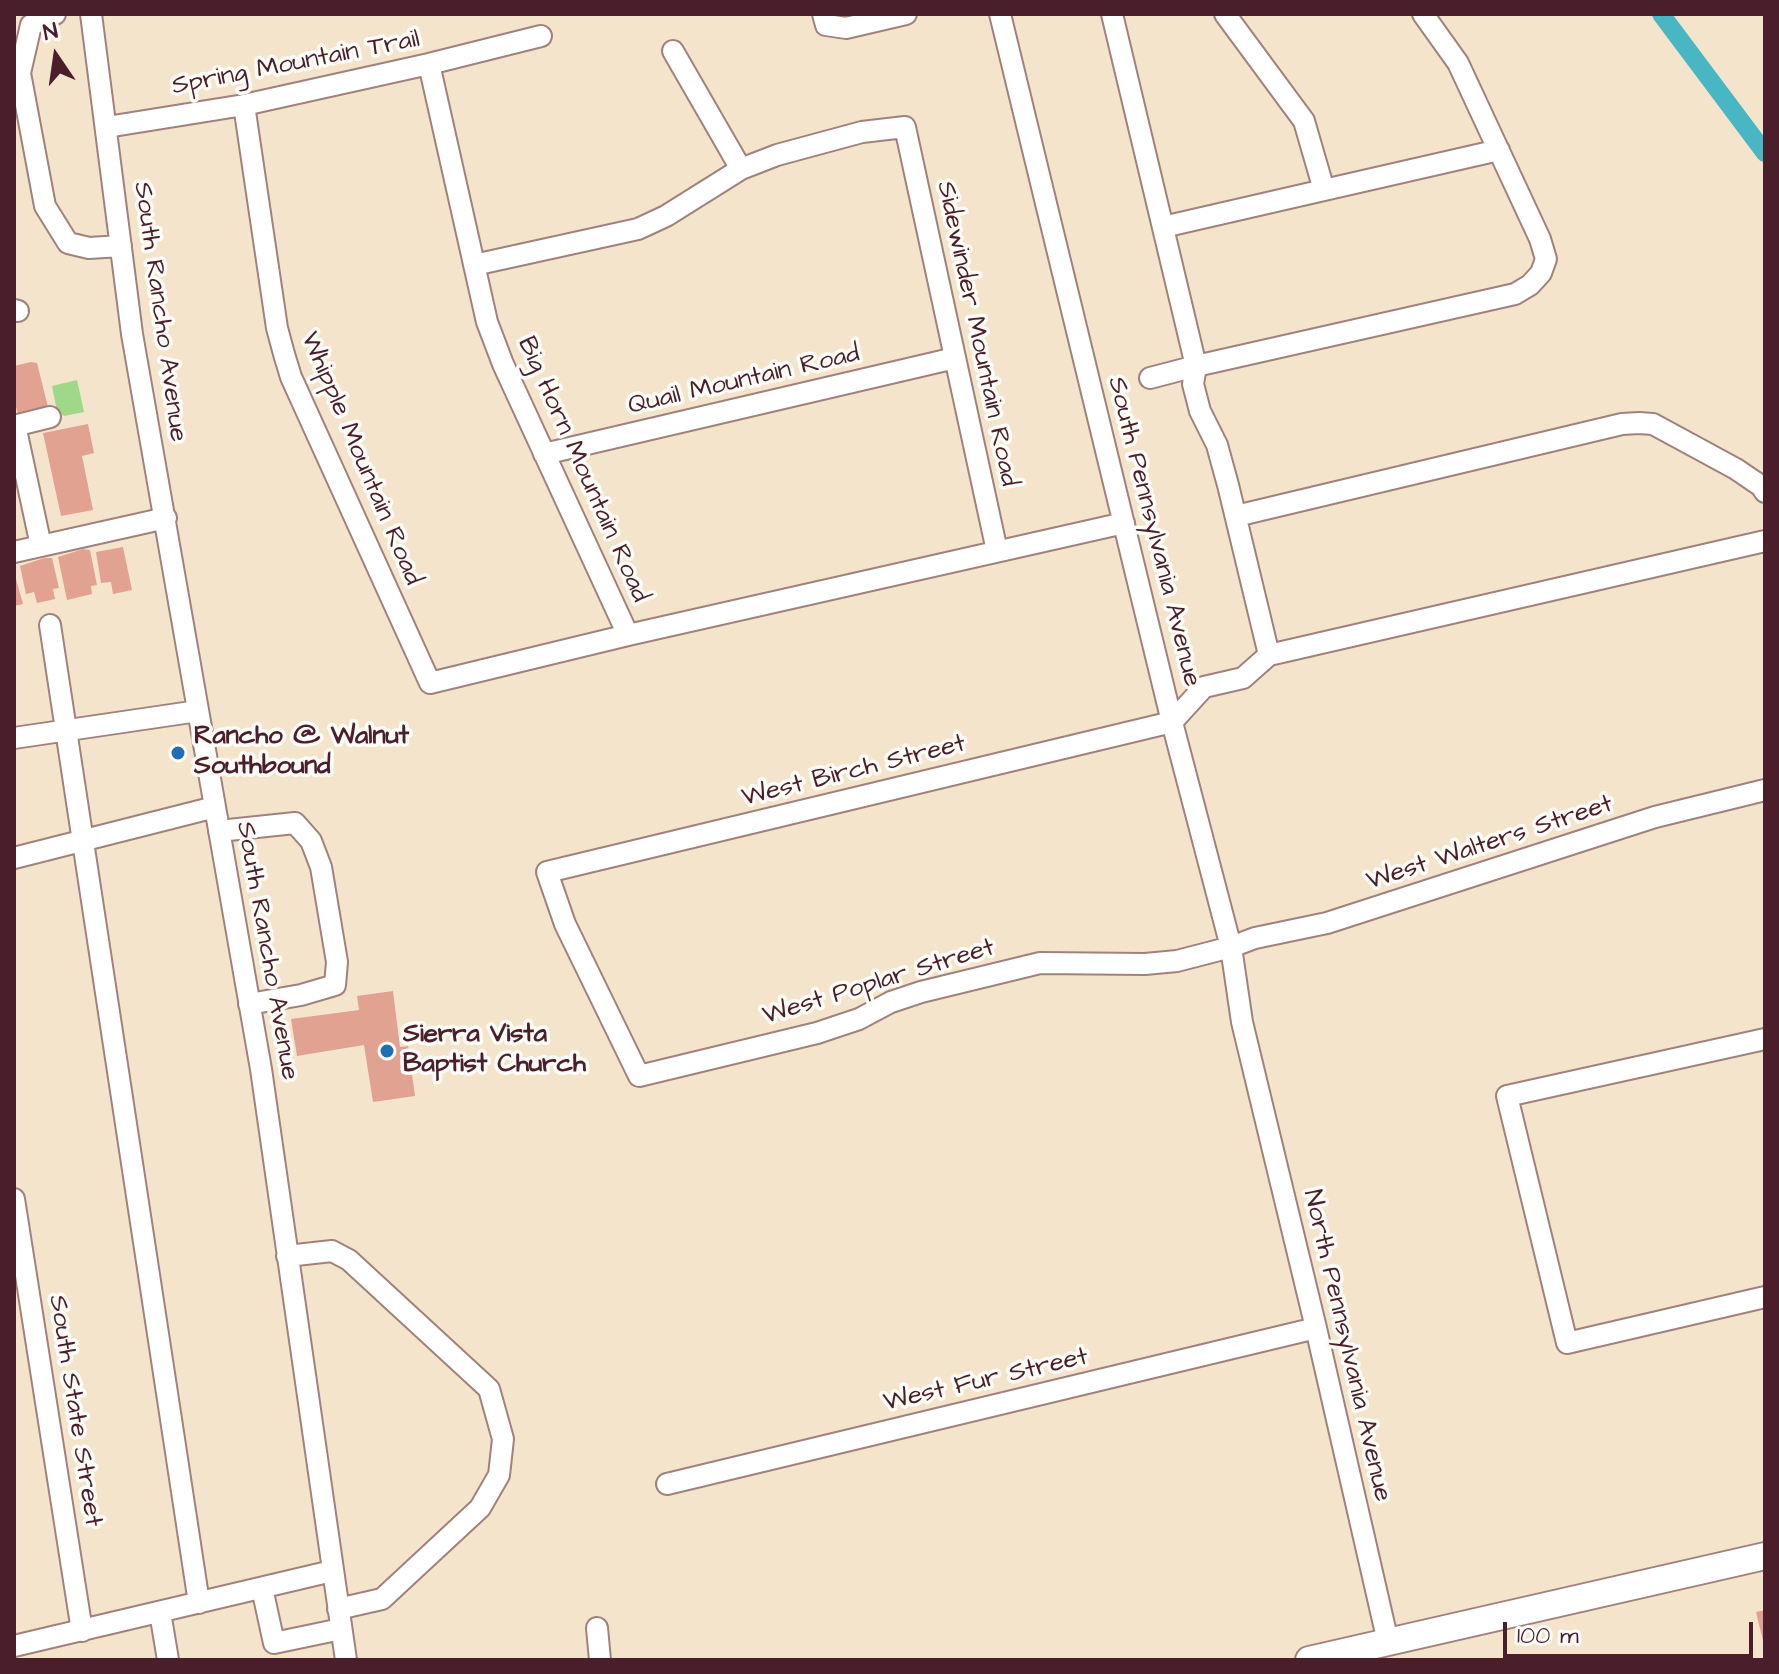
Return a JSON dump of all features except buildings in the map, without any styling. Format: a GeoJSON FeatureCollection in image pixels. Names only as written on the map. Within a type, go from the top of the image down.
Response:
{"type":"FeatureCollection","features":[{"type":"Feature","properties":{"kind":"main road"},"geometry":{"type":"LineString","coordinates":[[1309,1660],[1764,1561]]}},
{"type":"Feature","properties":{"kind":"street"},"geometry":{"type":"LineString","coordinates":[[55,14],[31,25],[20,73],[45,206],[68,243],[89,248],[121,246]]}},
{"type":"Feature","properties":{"kind":"street","name":"South Rancho Avenue"},"geometry":{"type":"LineString","coordinates":[[91,14],[132,334],[249,1004],[346,1660]]}},
{"type":"Feature","properties":{"kind":"street"},"geometry":{"type":"LineString","coordinates":[[823,14],[826,25],[846,28],[906,14]]}},
{"type":"Feature","properties":{"kind":"street","name":"South Pennsylvania Avenue"},"geometry":{"type":"LineString","coordinates":[[1000,14],[1172,722],[1231,947],[1251,1063]]}},
{"type":"Feature","properties":{"kind":"street"},"geometry":{"type":"LineString","coordinates":[[1112,14],[1196,366],[1193,384],[1200,411],[1217,445],[1269,655]]}},
{"type":"Feature","properties":{"kind":"street"},"geometry":{"type":"LineString","coordinates":[[1225,14],[1304,121],[1324,190]]}},
{"type":"Feature","properties":{"kind":"street"},"geometry":{"type":"LineString","coordinates":[[1150,378],[1515,294],[1530,285],[1541,273],[1546,259],[1543,246],[1458,63],[1423,14]]}},
{"type":"Feature","properties":{"kind":"street","name":"Spring Mountain Trail"},"geometry":{"type":"LineString","coordinates":[[107,127],[244,105],[541,36]]}},
{"type":"Feature","properties":{"kind":"street"},"geometry":{"type":"LineString","coordinates":[[474,265],[638,229],[666,216],[741,169],[673,51]]}},
{"type":"Feature","properties":{"kind":"street","name":"Big Horn Mountain Road"},"geometry":{"type":"LineString","coordinates":[[429,64],[487,322],[503,364],[628,635],[1124,523]]}},
{"type":"Feature","properties":{"kind":"street","name":"Whipple Mountain Road"},"geometry":{"type":"LineString","coordinates":[[244,105],[280,343],[291,377],[430,683],[628,635]]}},
{"type":"Feature","properties":{"kind":"street","name":"Sidewinder Mountain Road"},"geometry":{"type":"LineString","coordinates":[[741,169],[826,140],[905,127],[997,551]]}},
{"type":"Feature","properties":{"kind":"street"},"geometry":{"type":"LineString","coordinates":[[1163,227],[1499,150]]}},
{"type":"Feature","properties":{"kind":"street","name":"Quail Mountain Road"},"geometry":{"type":"LineString","coordinates":[[544,454],[955,358]]}},
{"type":"Feature","properties":{"kind":"street"},"geometry":{"type":"LineString","coordinates":[[41,546],[15,425],[50,417]]}},
{"type":"Feature","properties":{"kind":"street"},"geometry":{"type":"LineString","coordinates":[[1236,516],[1622,424],[1639,423],[1653,424],[1736,469],[1765,492]]}},
{"type":"Feature","properties":{"kind":"street"},"geometry":{"type":"LineString","coordinates":[[14,552],[166,518]]}},
{"type":"Feature","properties":{"kind":"street"},"geometry":{"type":"LineString","coordinates":[[1172,722],[1204,687],[1243,678],[1269,655],[1765,541]]}},
{"type":"Feature","properties":{"kind":"street"},"geometry":{"type":"LineString","coordinates":[[50,625],[199,1603]]}},
{"type":"Feature","properties":{"kind":"street"},"geometry":{"type":"LineString","coordinates":[[14,738],[198,711]]}},
{"type":"Feature","properties":{"kind":"street","name":"West Birch Street"},"geometry":{"type":"LineString","coordinates":[[639,1076],[604,998],[565,924],[547,872],[1172,722]]}},
{"type":"Feature","properties":{"kind":"street","name":"West Walters Street"},"geometry":{"type":"LineString","coordinates":[[1231,947],[1255,938],[1339,919],[1655,817],[1765,790]]}},
{"type":"Feature","properties":{"kind":"street"},"geometry":{"type":"LineString","coordinates":[[14,858],[215,807]]}},
{"type":"Feature","properties":{"kind":"street"},"geometry":{"type":"LineString","coordinates":[[219,831],[295,823],[311,841],[321,867],[337,962],[335,985],[301,995],[249,1004]]}},
{"type":"Feature","properties":{"kind":"street","name":"West Poplar Street"},"geometry":{"type":"LineString","coordinates":[[639,1076],[817,1033],[921,992],[1040,963],[1145,964],[1177,961],[1231,947]]}},
{"type":"Feature","properties":{"kind":"street"},"geometry":{"type":"LineString","coordinates":[[1765,1039],[1507,1096],[1567,1343],[1765,1297]]}},
{"type":"Feature","properties":{"kind":"street","name":"North Pennsylvania Avenue"},"geometry":{"type":"LineString","coordinates":[[1251,1063],[1388,1642]]}},
{"type":"Feature","properties":{"kind":"street","name":"South State Street"},"geometry":{"type":"LineString","coordinates":[[14,1199],[82,1631]]}},
{"type":"Feature","properties":{"kind":"street"},"geometry":{"type":"LineString","coordinates":[[262,1588],[274,1643],[340,1619],[382,1599],[480,1508],[499,1475],[503,1439],[489,1389],[349,1260],[332,1251],[287,1256]]}},
{"type":"Feature","properties":{"kind":"street","name":"West Fur Street"},"geometry":{"type":"LineString","coordinates":[[667,1484],[1316,1328]]}},
{"type":"Feature","properties":{"kind":"street"},"geometry":{"type":"LineString","coordinates":[[14,1646],[332,1571]]}},
{"type":"Feature","properties":{"kind":"street"},"geometry":{"type":"LineString","coordinates":[[160,1612],[168,1660]]}},
{"type":"Feature","properties":{"kind":"street"},"geometry":{"type":"LineString","coordinates":[[597,1628],[600,1660]]}},
{"type":"Feature","properties":{"kind":"green space"},"geometry":{"type":"Polygon","coordinates":[[[77,380],[84,412],[64,416],[57,411],[52,386],[77,380]]]}},
{"type":"Feature","properties":{"kind":"waterway"},"geometry":{"type":"LineString","coordinates":[[1661,14],[1765,153]]}},
{"type":"Feature","properties":{"kind":"place","name":"Rancho @ Walnut Southbound"},"geometry":{"type":"Point","coordinates":[178,753]}},
{"type":"Feature","properties":{"kind":"place","name":"Sierra Vista Baptist Church"},"geometry":{"type":"Point","coordinates":[387,1051]}}]}
